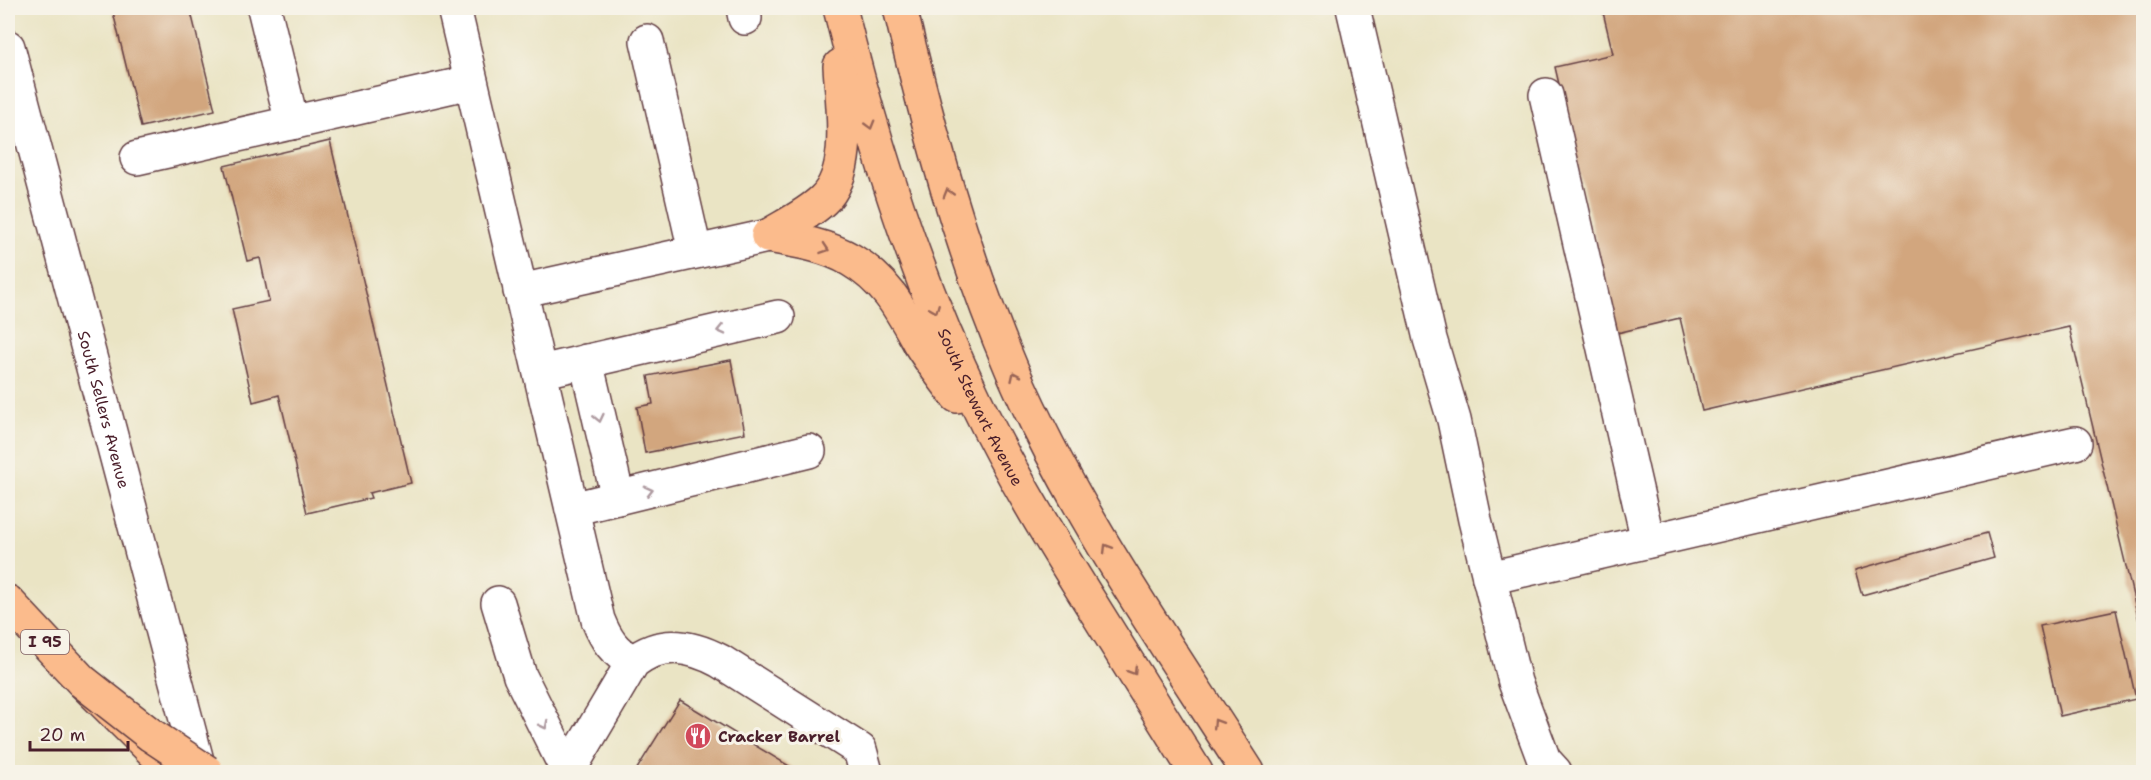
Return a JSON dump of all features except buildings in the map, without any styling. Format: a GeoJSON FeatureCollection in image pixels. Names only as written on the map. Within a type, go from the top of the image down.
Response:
{"type":"FeatureCollection","features":[{"type":"Feature","properties":{"kind":"main road"},"geometry":{"type":"LineString","coordinates":[[768,236],[814,208],[824,199],[834,187],[840,171],[843,136],[839,8]]}},
{"type":"Feature","properties":{"kind":"main road","name":"South Stewart Avenue"},"geometry":{"type":"LineString","coordinates":[[839,8],[878,154],[909,244],[976,402],[1016,479],[1057,550],[1196,772]]}},
{"type":"Feature","properties":{"kind":"main road"},"geometry":{"type":"LineString","coordinates":[[900,8],[919,89],[961,238],[1013,372],[1047,442],[1101,538],[1248,772]]}},
{"type":"Feature","properties":{"kind":"main road"},"geometry":{"type":"LineString","coordinates":[[768,236],[832,251],[851,260],[877,279],[893,296],[921,345],[1016,479]]}},
{"type":"Feature","properties":{"kind":"main road","name":"I 95"},"geometry":{"type":"LineString","coordinates":[[8,602],[82,681],[174,772]]}},
{"type":"Feature","properties":{"kind":"main road"},"geometry":{"type":"LineString","coordinates":[[82,681],[151,735],[207,772]]}},
{"type":"Feature","properties":{"kind":"street"},"geometry":{"type":"LineString","coordinates":[[264,8],[292,123]]}},
{"type":"Feature","properties":{"kind":"street"},"geometry":{"type":"LineString","coordinates":[[454,8],[601,627],[610,646],[633,662]]}},
{"type":"Feature","properties":{"kind":"street"},"geometry":{"type":"LineString","coordinates":[[1353,8],[1430,339],[1454,420],[1515,682],[1544,760],[1555,772]]}},
{"type":"Feature","properties":{"kind":"street"},"geometry":{"type":"LineString","coordinates":[[647,41],[694,251]]}},
{"type":"Feature","properties":{"kind":"street","name":"South Sellers Avenue"},"geometry":{"type":"LineString","coordinates":[[8,48],[200,772]]}},
{"type":"Feature","properties":{"kind":"street"},"geometry":{"type":"LineString","coordinates":[[137,158],[471,82]]}},
{"type":"Feature","properties":{"kind":"street"},"geometry":{"type":"LineString","coordinates":[[1546,95],[1648,541]]}},
{"type":"Feature","properties":{"kind":"street"},"geometry":{"type":"LineString","coordinates":[[520,291],[768,236]]}},
{"type":"Feature","properties":{"kind":"street"},"geometry":{"type":"LineString","coordinates":[[540,372],[778,317]]}},
{"type":"Feature","properties":{"kind":"street"},"geometry":{"type":"LineString","coordinates":[[586,361],[618,498]]}},
{"type":"Feature","properties":{"kind":"street"},"geometry":{"type":"LineString","coordinates":[[1489,578],[2074,443]]}},
{"type":"Feature","properties":{"kind":"street"},"geometry":{"type":"LineString","coordinates":[[572,509],[809,451]]}},
{"type":"Feature","properties":{"kind":"street"},"geometry":{"type":"LineString","coordinates":[[498,603],[520,676],[568,772]]}},
{"type":"Feature","properties":{"kind":"street"},"geometry":{"type":"LineString","coordinates":[[568,772],[633,662],[643,654],[664,647],[679,646],[704,652],[860,750],[866,772]]}},
{"type":"Feature","properties":{"kind":"place","name":"Cracker Barrel"},"geometry":{"type":"Point","coordinates":[698,736]}}]}
